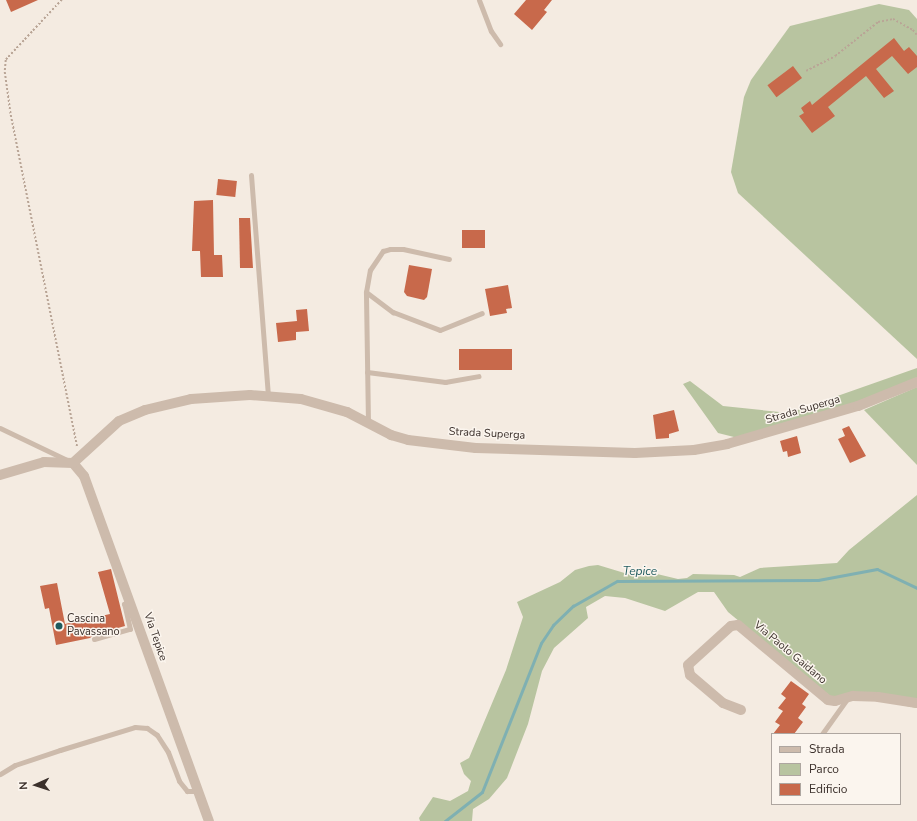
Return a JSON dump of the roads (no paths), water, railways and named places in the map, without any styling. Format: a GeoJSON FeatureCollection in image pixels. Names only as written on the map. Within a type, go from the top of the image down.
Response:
{"type":"FeatureCollection","features":[{"type":"Feature","properties":{"kind":"street","name":"Strada Superga"},"geometry":{"type":"LineString","coordinates":[[76,460],[119,421],[145,410],[191,399],[250,395],[300,399],[347,412],[391,435],[408,440],[476,448],[635,453],[694,450],[727,444],[858,406],[917,382]]}},
{"type":"Feature","properties":{"kind":"street"},"geometry":{"type":"LineString","coordinates":[[0,475],[26,465],[76,460]]}},
{"type":"Feature","properties":{"kind":"street","name":"Via Tepice"},"geometry":{"type":"LineString","coordinates":[[76,460],[84,476],[209,821]]}},
{"type":"Feature","properties":{"kind":"street","name":"Via Paolo Gaidano"},"geometry":{"type":"LineString","coordinates":[[741,710],[724,703],[690,675],[688,665],[731,626],[738,625],[828,700],[834,701],[848,697],[878,696],[917,703]]}},
{"type":"Feature","properties":{"kind":"lane"},"geometry":{"type":"LineString","coordinates":[[479,0],[491,31],[500,44]]}},
{"type":"Feature","properties":{"kind":"lane"},"geometry":{"type":"LineString","coordinates":[[251,175],[268,396]]}},
{"type":"Feature","properties":{"kind":"lane"},"geometry":{"type":"LineString","coordinates":[[368,423],[366,292],[370,270],[383,252],[403,249],[449,259]]}},
{"type":"Feature","properties":{"kind":"lane"},"geometry":{"type":"LineString","coordinates":[[366,292],[393,312],[440,330],[482,313]]}},
{"type":"Feature","properties":{"kind":"lane"},"geometry":{"type":"LineString","coordinates":[[367,372],[445,382],[478,376]]}},
{"type":"Feature","properties":{"kind":"lane"},"geometry":{"type":"LineString","coordinates":[[0,428],[76,460]]}},
{"type":"Feature","properties":{"kind":"lane"},"geometry":{"type":"LineString","coordinates":[[94,639],[130,629],[124,604],[130,601]]}},
{"type":"Feature","properties":{"kind":"lane"},"geometry":{"type":"LineString","coordinates":[[823,733],[848,697]]}},
{"type":"Feature","properties":{"kind":"lane"},"geometry":{"type":"LineString","coordinates":[[0,774],[15,765],[60,750],[135,727],[147,728],[157,735],[168,752],[179,781],[187,791],[197,791]]}},
{"type":"Feature","properties":{"kind":"waterway","name":"Tepice"},"geometry":{"type":"LineString","coordinates":[[445,821],[482,792],[541,643],[553,625],[573,606],[617,581],[818,580],[877,569],[917,588]]}},
{"type":"Feature","properties":{"kind":"place","name":"Cascina Pavassano"},"geometry":{"type":"Point","coordinates":[59,626]}}]}
